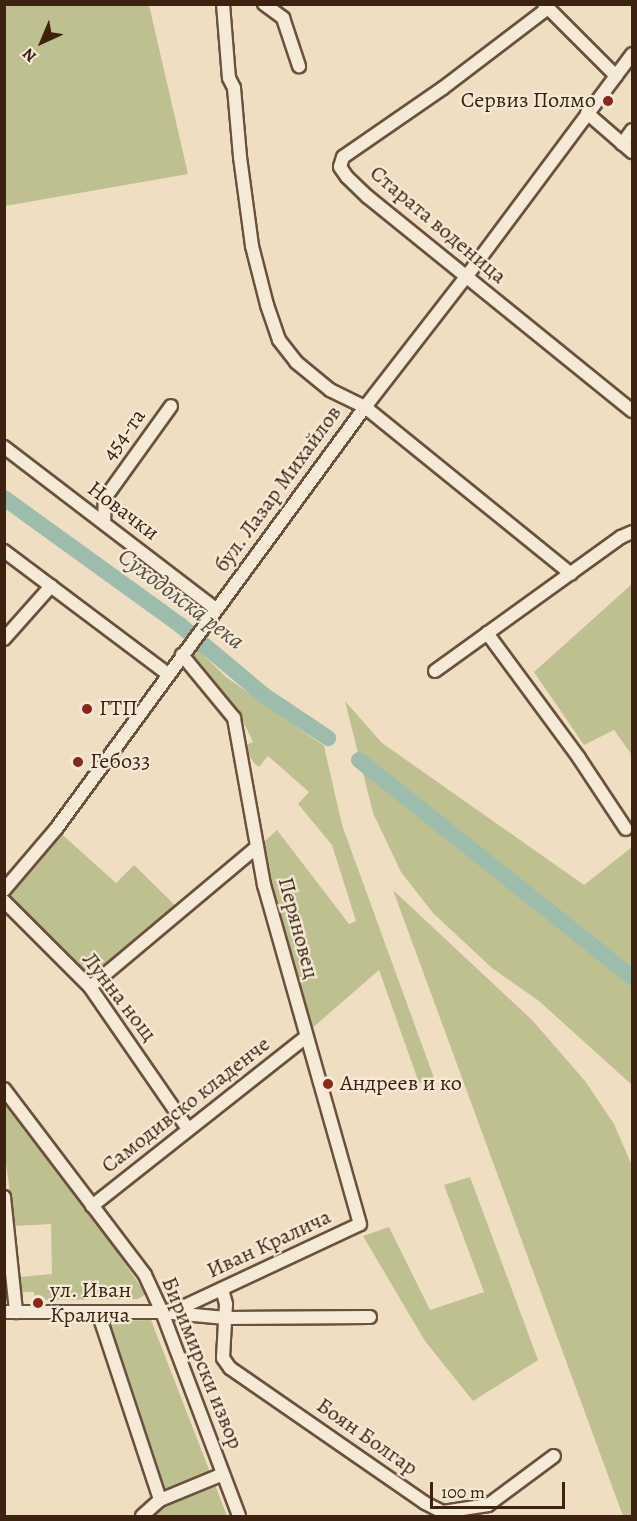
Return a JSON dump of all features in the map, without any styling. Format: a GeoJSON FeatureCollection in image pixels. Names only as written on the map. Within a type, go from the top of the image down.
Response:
{"type":"FeatureCollection","features":[{"type":"Feature","properties":{"kind":"street"},"geometry":{"type":"LineString","coordinates":[[223,4],[229,78],[234,88],[250,235],[267,305],[279,340],[296,362],[330,390],[365,406],[571,573]]}},
{"type":"Feature","properties":{"kind":"street"},"geometry":{"type":"LineString","coordinates":[[264,4],[283,18],[299,66]]}},
{"type":"Feature","properties":{"kind":"street"},"geometry":{"type":"LineString","coordinates":[[546,6],[616,76]]}},
{"type":"Feature","properties":{"kind":"street","name":"Старата воденица"},"geometry":{"type":"LineString","coordinates":[[546,6],[443,88],[343,157],[340,166],[347,177],[368,197],[633,411]]}},
{"type":"Feature","properties":{"kind":"street","name":"бул. Лазар Михайлов"},"geometry":{"type":"LineString","coordinates":[[4,890],[56,829],[365,406],[633,54]]}},
{"type":"Feature","properties":{"kind":"street"},"geometry":{"type":"LineString","coordinates":[[587,113],[627,148],[633,130]]}},
{"type":"Feature","properties":{"kind":"street","name":"454-та"},"geometry":{"type":"LineString","coordinates":[[104,523],[105,498],[171,406]]}},
{"type":"Feature","properties":{"kind":"street","name":"Новачки"},"geometry":{"type":"LineString","coordinates":[[4,447],[216,609]]}},
{"type":"Feature","properties":{"kind":"street"},"geometry":{"type":"LineString","coordinates":[[435,671],[621,537],[633,532]]}},
{"type":"Feature","properties":{"kind":"street"},"geometry":{"type":"LineString","coordinates":[[4,551],[168,674]]}},
{"type":"Feature","properties":{"kind":"street"},"geometry":{"type":"LineString","coordinates":[[4,639],[51,586]]}},
{"type":"Feature","properties":{"kind":"street"},"geometry":{"type":"LineString","coordinates":[[487,633],[579,758],[626,829]]}},
{"type":"Feature","properties":{"kind":"street","name":"Перяновец"},"geometry":{"type":"LineString","coordinates":[[184,653],[234,718],[264,885],[360,1224]]}},
{"type":"Feature","properties":{"kind":"street"},"geometry":{"type":"LineString","coordinates":[[90,987],[257,847]]}},
{"type":"Feature","properties":{"kind":"street"},"geometry":{"type":"LineString","coordinates":[[4,870],[15,879]]}},
{"type":"Feature","properties":{"kind":"street","name":"Лунна нощ"},"geometry":{"type":"LineString","coordinates":[[4,901],[90,987],[188,1129]]}},
{"type":"Feature","properties":{"kind":"street","name":"Самодивско кладенче"},"geometry":{"type":"LineString","coordinates":[[92,1206],[306,1037]]}},
{"type":"Feature","properties":{"kind":"street","name":"Биримирски извор"},"geometry":{"type":"LineString","coordinates":[[4,1089],[145,1275],[162,1312],[239,1516]]}},
{"type":"Feature","properties":{"kind":"street"},"geometry":{"type":"LineString","coordinates":[[4,1197],[10,1312]]}},
{"type":"Feature","properties":{"kind":"street","name":"Иван Кралича"},"geometry":{"type":"LineString","coordinates":[[162,1312],[183,1307],[360,1224]]}},
{"type":"Feature","properties":{"kind":"street","name":"Боян Болгар"},"geometry":{"type":"LineString","coordinates":[[222,1289],[226,1318],[223,1358],[230,1368],[425,1503],[443,1512],[488,1505],[554,1456]]}},
{"type":"Feature","properties":{"kind":"street","name":"Иван Кралича"},"geometry":{"type":"LineString","coordinates":[[10,1312],[162,1312],[226,1318],[370,1317]]}},
{"type":"Feature","properties":{"kind":"street"},"geometry":{"type":"LineString","coordinates":[[98,1312],[160,1500]]}},
{"type":"Feature","properties":{"kind":"street"},"geometry":{"type":"LineString","coordinates":[[141,1516],[160,1500],[223,1474]]}},
{"type":"Feature","properties":{"kind":"green space"},"geometry":{"type":"Polygon","coordinates":[[[5,4],[149,5],[188,174],[5,206],[5,4]]]}},
{"type":"Feature","properties":{"kind":"green space"},"geometry":{"type":"Polygon","coordinates":[[[632,584],[632,755],[614,730],[584,745],[534,672],[632,584]]]}},
{"type":"Feature","properties":{"kind":"green space"},"geometry":{"type":"Polygon","coordinates":[[[196,648],[226,677],[324,746],[342,825],[434,1078],[419,1083],[379,970],[310,1030],[284,938],[263,843],[277,830],[349,924],[356,921],[332,845],[298,804],[309,792],[268,756],[259,767],[254,763],[243,746],[253,742],[240,715],[191,656],[196,648]]]}},
{"type":"Feature","properties":{"kind":"green space"},"geometry":{"type":"Polygon","coordinates":[[[345,701],[382,743],[584,885],[632,847],[632,1085],[539,1001],[492,968],[433,913],[401,872],[373,813],[345,701]]]}},
{"type":"Feature","properties":{"kind":"green space"},"geometry":{"type":"Polygon","coordinates":[[[56,829],[116,883],[134,865],[181,911],[90,987],[5,901],[5,890],[56,829]]]}},
{"type":"Feature","properties":{"kind":"green space"},"geometry":{"type":"Polygon","coordinates":[[[393,890],[533,1021],[585,1081],[614,1124],[632,1166],[632,1516],[623,1516],[393,890]]]}},
{"type":"Feature","properties":{"kind":"green space"},"geometry":{"type":"Polygon","coordinates":[[[4,1101],[108,1239],[146,1294],[138,1299],[35,1300],[34,1292],[22,1292],[21,1277],[52,1274],[51,1224],[15,1226],[5,1157],[4,1101]]]}},
{"type":"Feature","properties":{"kind":"green space"},"geometry":{"type":"Polygon","coordinates":[[[470,1177],[538,1360],[473,1401],[425,1341],[363,1236],[389,1227],[430,1310],[484,1292],[444,1185],[470,1177]]]}},
{"type":"Feature","properties":{"kind":"green space"},"geometry":{"type":"Polygon","coordinates":[[[151,1320],[227,1516],[149,1516],[167,1501],[107,1321],[151,1320]]]}},
{"type":"Feature","properties":{"kind":"waterway","name":"Суходолска река"},"geometry":{"type":"LineString","coordinates":[[4,498],[180,625],[265,696],[328,738]]}},
{"type":"Feature","properties":{"kind":"waterway","name":"Суходолска река"},"geometry":{"type":"LineString","coordinates":[[359,760],[632,977]]}},
{"type":"Feature","properties":{"kind":"place","name":"Сервиз Полмо"},"geometry":{"type":"Point","coordinates":[608,101]}},
{"type":"Feature","properties":{"kind":"place","name":"ГТП"},"geometry":{"type":"Point","coordinates":[87,709]}},
{"type":"Feature","properties":{"kind":"place","name":"Гебо33"},"geometry":{"type":"Point","coordinates":[78,762]}},
{"type":"Feature","properties":{"kind":"place","name":"Андреев и ко"},"geometry":{"type":"Point","coordinates":[328,1084]}},
{"type":"Feature","properties":{"kind":"place","name":"ул. Иван Кралича"},"geometry":{"type":"Point","coordinates":[38,1303]}}]}
